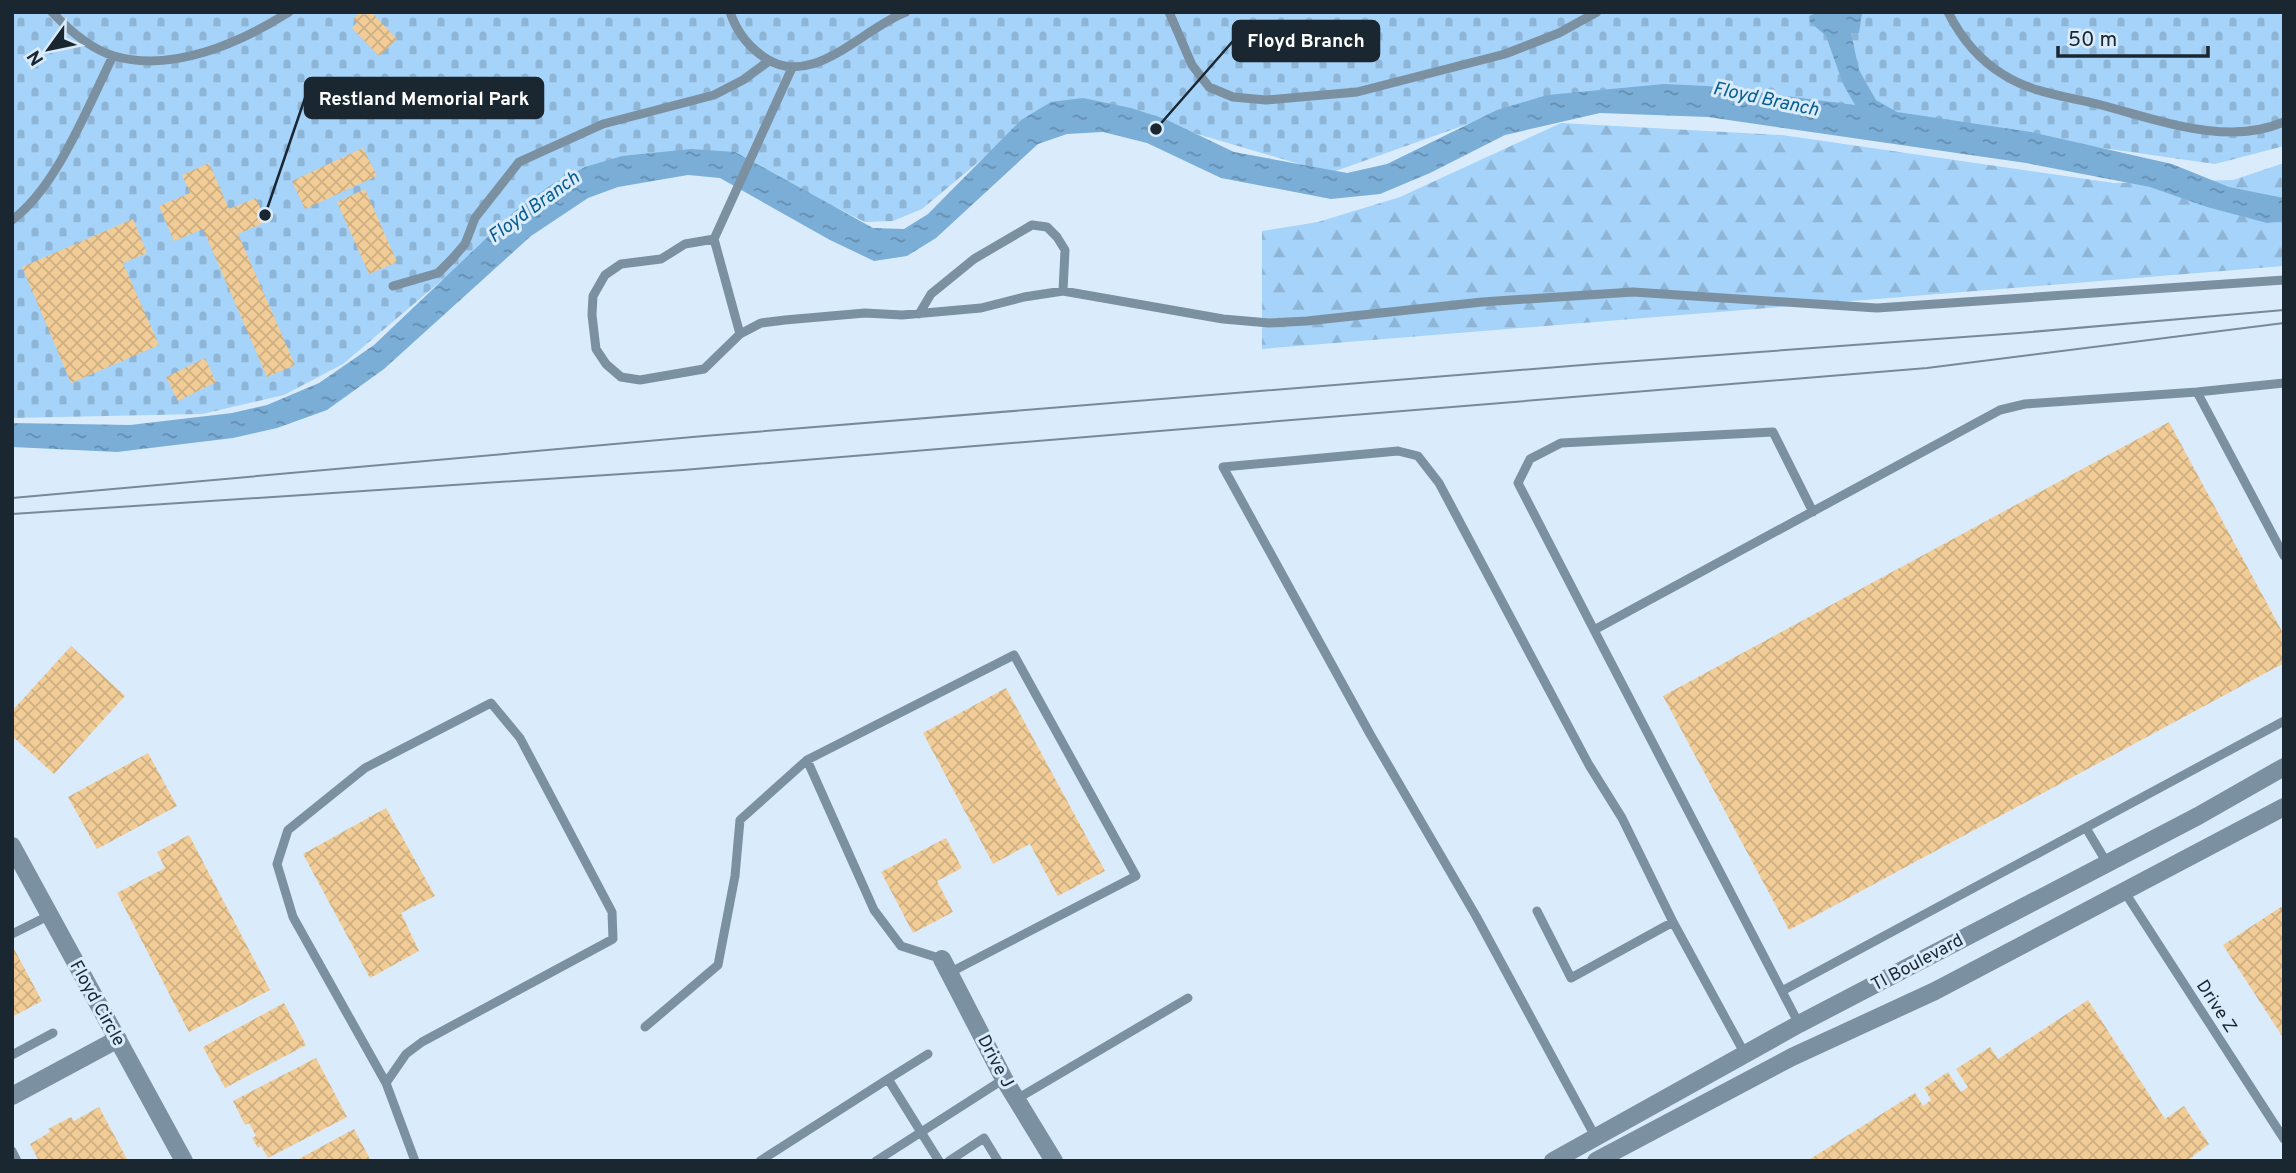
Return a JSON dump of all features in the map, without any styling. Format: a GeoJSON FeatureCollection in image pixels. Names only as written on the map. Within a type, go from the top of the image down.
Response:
{"type":"FeatureCollection","features":[{"type":"Feature","properties":{"kind":"street","name":"TI Boulevard"},"geometry":{"type":"LineString","coordinates":[[1553,1161],[1746,1056],[1799,1024],[2198,816],[2284,767]]}},
{"type":"Feature","properties":{"kind":"street","name":"TI Boulevard"},"geometry":{"type":"LineString","coordinates":[[1596,1161],[1793,1057],[1935,991],[2284,807]]}},
{"type":"Feature","properties":{"kind":"street","name":"Floyd Circle"},"geometry":{"type":"LineString","coordinates":[[12,846],[184,1161]]}},
{"type":"Feature","properties":{"kind":"street"},"geometry":{"type":"LineString","coordinates":[[2107,863],[2124,891]]}},
{"type":"Feature","properties":{"kind":"street","name":"Drive J"},"geometry":{"type":"LineString","coordinates":[[946,966],[1004,1079],[1054,1161]]}},
{"type":"Feature","properties":{"kind":"street"},"geometry":{"type":"LineString","coordinates":[[12,1096],[118,1040]]}},
{"type":"Feature","properties":{"kind":"lane"},"geometry":{"type":"LineString","coordinates":[[52,12],[85,41],[113,56],[150,61],[182,58],[242,38],[289,12]]}},
{"type":"Feature","properties":{"kind":"lane"},"geometry":{"type":"LineString","coordinates":[[730,12],[740,34],[750,47],[769,61],[792,68],[816,63],[835,54],[906,12]]}},
{"type":"Feature","properties":{"kind":"lane"},"geometry":{"type":"LineString","coordinates":[[1169,12],[1192,65],[1209,87],[1233,97],[1266,100],[1357,92],[1505,54],[1551,37],[1597,12]]}},
{"type":"Feature","properties":{"kind":"lane"},"geometry":{"type":"LineString","coordinates":[[1948,12],[1963,39],[1975,52],[2004,75],[2031,88],[2208,130],[2257,131],[2284,122]]}},
{"type":"Feature","properties":{"kind":"lane"},"geometry":{"type":"LineString","coordinates":[[12,220],[32,202],[59,163],[113,56]]}},
{"type":"Feature","properties":{"kind":"lane"},"geometry":{"type":"LineString","coordinates":[[393,286],[438,273],[452,260],[465,244],[475,218],[519,162],[603,124],[714,95],[743,80],[769,61]]}},
{"type":"Feature","properties":{"kind":"lane"},"geometry":{"type":"LineString","coordinates":[[740,334],[714,239],[792,68]]}},
{"type":"Feature","properties":{"kind":"lane"},"geometry":{"type":"LineString","coordinates":[[919,314],[931,294],[974,259],[1032,225],[1047,227],[1065,250],[1063,290]]}},
{"type":"Feature","properties":{"kind":"lane"},"geometry":{"type":"LineString","coordinates":[[714,239],[685,244],[661,259],[621,264],[605,275],[593,296],[592,316],[596,349],[621,377],[640,380],[704,369],[740,334],[761,323],[865,313],[902,315],[981,308],[1063,290],[1223,319],[1269,323],[1482,302],[1633,292],[1877,308],[2284,280]]}},
{"type":"Feature","properties":{"kind":"lane"},"geometry":{"type":"LineString","coordinates":[[1594,630],[2000,410],[2025,404],[2284,383]]}},
{"type":"Feature","properties":{"kind":"lane"},"geometry":{"type":"LineString","coordinates":[[2197,392],[2284,556]]}},
{"type":"Feature","properties":{"kind":"lane"},"geometry":{"type":"LineString","coordinates":[[1799,1024],[1518,483],[1530,459],[1561,443],[1773,432],[1814,512]]}},
{"type":"Feature","properties":{"kind":"lane"},"geometry":{"type":"LineString","coordinates":[[1596,1138],[1476,916],[1370,734],[1223,467],[1398,451],[1418,456],[1439,483],[1589,765],[1622,818],[1673,922],[1746,1056]]}},
{"type":"Feature","properties":{"kind":"lane"},"geometry":{"type":"LineString","coordinates":[[645,1027],[718,965],[735,876],[740,820],[807,760],[1014,654],[1136,876],[946,966],[901,946],[874,910],[807,760]]}},
{"type":"Feature","properties":{"kind":"lane"},"geometry":{"type":"LineString","coordinates":[[386,1083],[406,1054],[422,1042],[612,939],[612,912],[520,738],[491,703],[365,768],[288,831],[277,864],[293,917],[386,1083],[415,1161]]}},
{"type":"Feature","properties":{"kind":"lane"},"geometry":{"type":"LineString","coordinates":[[1782,990],[2284,721]]}},
{"type":"Feature","properties":{"kind":"lane"},"geometry":{"type":"LineString","coordinates":[[2086,828],[2107,863]]}},
{"type":"Feature","properties":{"kind":"lane","name":"Drive Z"},"geometry":{"type":"LineString","coordinates":[[2124,891],[2284,1139]]}},
{"type":"Feature","properties":{"kind":"lane"},"geometry":{"type":"LineString","coordinates":[[1537,911],[1572,978],[1673,922]]}},
{"type":"Feature","properties":{"kind":"lane"},"geometry":{"type":"LineString","coordinates":[[12,934],[50,915]]}},
{"type":"Feature","properties":{"kind":"lane"},"geometry":{"type":"LineString","coordinates":[[1017,1099],[1188,998]]}},
{"type":"Feature","properties":{"kind":"lane"},"geometry":{"type":"LineString","coordinates":[[12,1055],[53,1033]]}},
{"type":"Feature","properties":{"kind":"lane"},"geometry":{"type":"LineString","coordinates":[[760,1161],[928,1054]]}},
{"type":"Feature","properties":{"kind":"lane"},"geometry":{"type":"LineString","coordinates":[[888,1079],[939,1161]]}},
{"type":"Feature","properties":{"kind":"lane"},"geometry":{"type":"LineString","coordinates":[[876,1161],[1004,1079]]}},
{"type":"Feature","properties":{"kind":"lane"},"geometry":{"type":"LineString","coordinates":[[949,1161],[984,1138],[998,1161]]}},
{"type":"Feature","properties":{"kind":"lane"},"geometry":{"type":"LineString","coordinates":[[12,1151],[17,1161]]}},
{"type":"Feature","properties":{"kind":"green space"},"geometry":{"type":"Polygon","coordinates":[[[12,12],[2284,12],[2284,146],[2215,164],[1689,89],[1583,96],[1468,124],[1330,173],[1102,106],[1042,109],[922,209],[893,221],[865,222],[723,152],[534,202],[343,364],[284,395],[202,414],[12,418],[12,12]]]}},
{"type":"Feature","properties":{"kind":"green space"},"geometry":{"type":"Polygon","coordinates":[[[1561,123],[1782,135],[2114,183],[2233,180],[2284,163],[2284,266],[1262,349],[1262,231],[1318,222],[1400,197],[1561,123]]]}},
{"type":"Feature","properties":{"kind":"water"},"geometry":{"type":"Polygon","coordinates":[[[1819,12],[1862,14],[1859,33],[1851,33],[1859,70],[1876,100],[1897,112],[2031,132],[2172,164],[2229,187],[2284,198],[2284,221],[2267,223],[2207,207],[2150,187],[2026,163],[1708,117],[1600,113],[1505,135],[1430,173],[1380,194],[1331,199],[1221,178],[1147,143],[1103,132],[1067,134],[1038,144],[936,238],[907,256],[874,261],[830,240],[720,178],[688,175],[618,187],[588,198],[531,236],[384,369],[327,410],[277,428],[233,438],[117,452],[12,447],[12,423],[130,425],[232,413],[267,405],[319,383],[374,345],[515,211],[551,185],[585,167],[622,156],[691,149],[735,152],[873,228],[904,229],[928,214],[1021,120],[1051,102],[1083,98],[1131,108],[1165,119],[1234,152],[1347,173],[1387,164],[1497,110],[1547,95],[1664,84],[1708,86],[1855,105],[1843,84],[1826,36],[1810,22],[1809,16],[1819,12]]]}},
{"type":"Feature","properties":{"kind":"building"},"geometry":{"type":"Polygon","coordinates":[[[360,12],[364,15],[371,12],[397,39],[379,56],[352,28],[357,22],[353,19],[360,12]]]}},
{"type":"Feature","properties":{"kind":"building"},"geometry":{"type":"Polygon","coordinates":[[[363,148],[377,176],[305,209],[292,181],[363,148]]]}},
{"type":"Feature","properties":{"kind":"building"},"geometry":{"type":"Polygon","coordinates":[[[209,163],[229,209],[256,198],[266,222],[238,234],[295,365],[267,377],[203,229],[174,241],[159,206],[190,193],[182,175],[209,163]]]}},
{"type":"Feature","properties":{"kind":"building"},"geometry":{"type":"Polygon","coordinates":[[[365,189],[397,262],[369,274],[337,202],[365,189]]]}},
{"type":"Feature","properties":{"kind":"building"},"geometry":{"type":"Polygon","coordinates":[[[133,219],[147,253],[123,263],[159,345],[71,383],[22,267],[133,219]]]}},
{"type":"Feature","properties":{"kind":"building"},"geometry":{"type":"Polygon","coordinates":[[[205,358],[216,382],[178,401],[166,377],[205,358]]]}},
{"type":"Feature","properties":{"kind":"building"},"geometry":{"type":"Polygon","coordinates":[[[2169,422],[2284,635],[2284,663],[1789,930],[1663,696],[2169,422]]]}},
{"type":"Feature","properties":{"kind":"building"},"geometry":{"type":"Polygon","coordinates":[[[71,646],[125,696],[54,774],[12,736],[12,711],[71,646]]]}},
{"type":"Feature","properties":{"kind":"building"},"geometry":{"type":"Polygon","coordinates":[[[1006,688],[1105,871],[1058,896],[1030,844],[993,864],[923,733],[1006,688]]]}},
{"type":"Feature","properties":{"kind":"building"},"geometry":{"type":"Polygon","coordinates":[[[148,753],[177,806],[97,849],[68,797],[148,753]]]}},
{"type":"Feature","properties":{"kind":"building"},"geometry":{"type":"Polygon","coordinates":[[[386,808],[435,896],[401,913],[419,951],[370,978],[303,854],[386,808]]]}},
{"type":"Feature","properties":{"kind":"building"},"geometry":{"type":"Polygon","coordinates":[[[189,835],[270,990],[189,1032],[117,893],[165,868],[157,852],[189,835]]]}},
{"type":"Feature","properties":{"kind":"building"},"geometry":{"type":"Polygon","coordinates":[[[946,838],[962,868],[937,881],[953,912],[913,933],[881,872],[946,838]]]}},
{"type":"Feature","properties":{"kind":"building"},"geometry":{"type":"Polygon","coordinates":[[[2284,905],[2284,1039],[2223,945],[2284,905]]]}},
{"type":"Feature","properties":{"kind":"building"},"geometry":{"type":"Polygon","coordinates":[[[12,945],[42,1001],[12,1017],[12,945]]]}},
{"type":"Feature","properties":{"kind":"building"},"geometry":{"type":"Polygon","coordinates":[[[2088,1000],[2165,1119],[2184,1106],[2209,1144],[2187,1161],[1807,1161],[1915,1093],[1923,1106],[1931,1100],[1924,1088],[1948,1072],[1961,1092],[1968,1087],[1956,1069],[1990,1047],[1998,1059],[2088,1000]]]}},
{"type":"Feature","properties":{"kind":"building"},"geometry":{"type":"Polygon","coordinates":[[[284,1003],[306,1045],[225,1088],[203,1047],[284,1003]]]}},
{"type":"Feature","properties":{"kind":"building"},"geometry":{"type":"Polygon","coordinates":[[[316,1058],[347,1117],[268,1158],[261,1146],[258,1148],[252,1138],[256,1136],[249,1123],[245,1125],[233,1101],[316,1058]]]}},
{"type":"Feature","properties":{"kind":"building"},"geometry":{"type":"Polygon","coordinates":[[[99,1107],[128,1161],[39,1161],[30,1144],[50,1132],[48,1129],[71,1117],[74,1121],[99,1107]]]}},
{"type":"Feature","properties":{"kind":"building"},"geometry":{"type":"Polygon","coordinates":[[[354,1129],[371,1161],[295,1161],[354,1129]]]}},
{"type":"Feature","properties":{"kind":"tram line"},"geometry":{"type":"LineString","coordinates":[[12,498],[704,436],[2284,310]]}},
{"type":"Feature","properties":{"kind":"tram line"},"geometry":{"type":"LineString","coordinates":[[12,514],[683,470],[1927,368],[2284,323]]}},
{"type":"Feature","properties":{"kind":"place","name":"Floyd Branch"},"geometry":{"type":"Point","coordinates":[1156,129]}},
{"type":"Feature","properties":{"kind":"place","name":"Restland Memorial Park"},"geometry":{"type":"Point","coordinates":[265,215]}}]}
